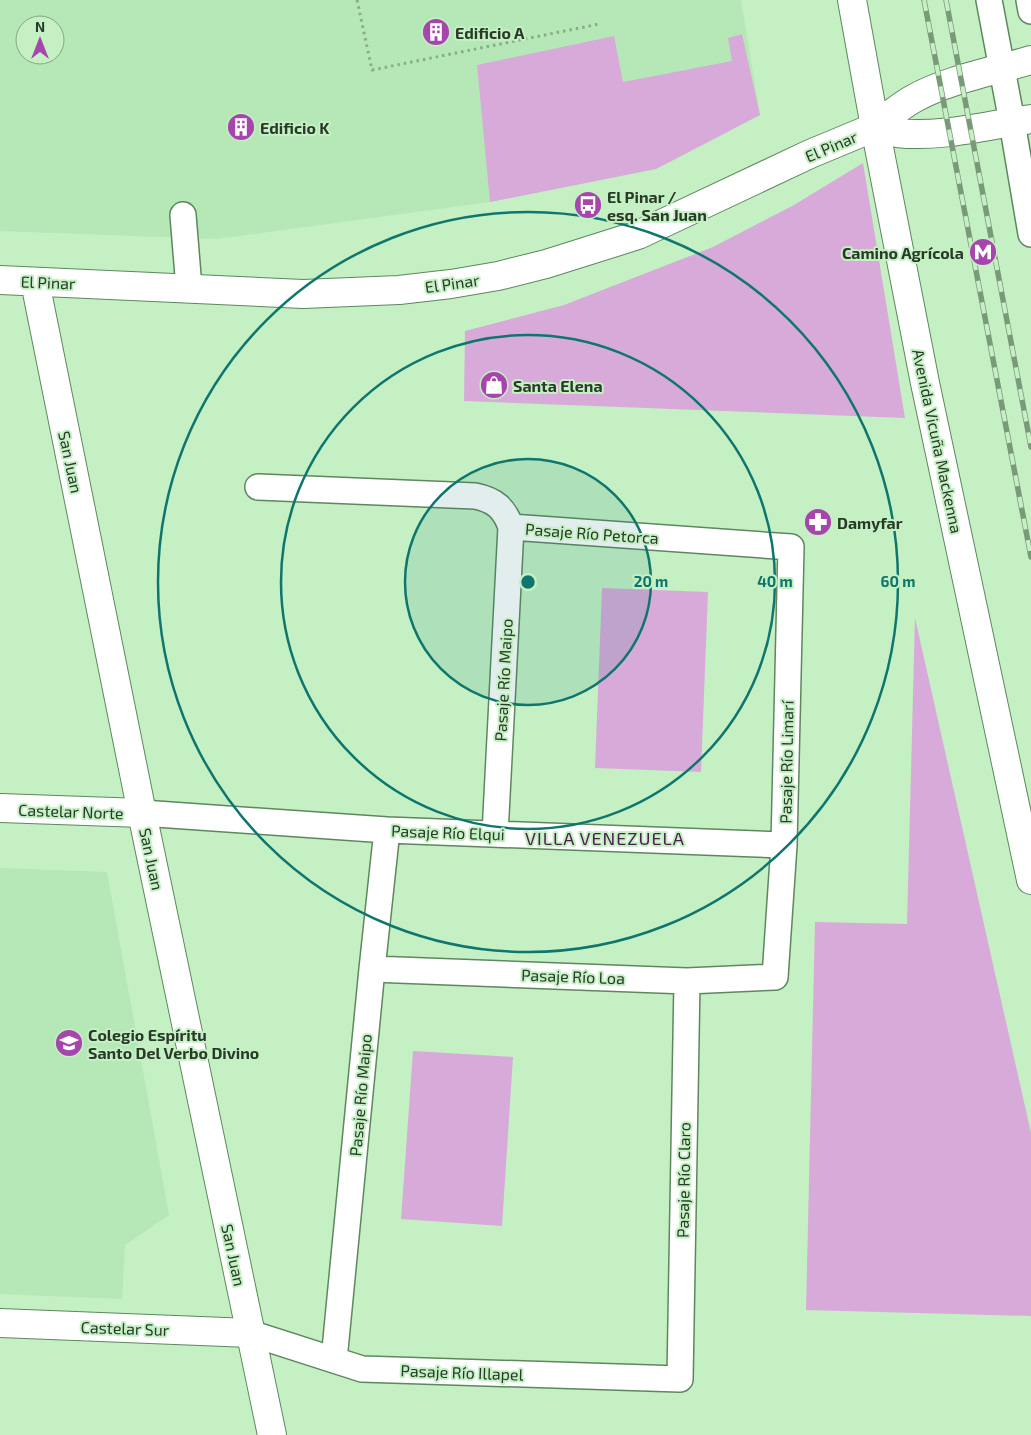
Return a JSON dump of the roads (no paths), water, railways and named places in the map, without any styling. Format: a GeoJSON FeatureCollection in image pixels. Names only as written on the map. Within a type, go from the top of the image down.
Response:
{"type":"FeatureCollection","features":[{"type":"Feature","properties":{"kind":"street","name":"Avenida Vicuña Mackenna"},"geometry":{"type":"LineString","coordinates":[[852,0],[927,393],[1031,880]]}},
{"type":"Feature","properties":{"kind":"street","name":"El Pinar"},"geometry":{"type":"LineString","coordinates":[[0,280],[262,292],[355,293],[451,284],[507,274],[554,262],[638,235],[810,154],[875,127],[893,111],[914,98],[951,84],[1031,60]]}},
{"type":"Feature","properties":{"kind":"street"},"geometry":{"type":"LineString","coordinates":[[875,127],[897,132],[926,134],[1022,120]]}},
{"type":"Feature","properties":{"kind":"street","name":"San Juan"},"geometry":{"type":"LineString","coordinates":[[35,282],[142,813],[272,1435]]}},
{"type":"Feature","properties":{"kind":"street","name":"Castelar Norte"},"geometry":{"type":"LineString","coordinates":[[0,808],[142,813]]}},
{"type":"Feature","properties":{"kind":"street","name":"Castelar Sur"},"geometry":{"type":"LineString","coordinates":[[0,1329],[250,1333]]}},
{"type":"Feature","properties":{"kind":"lane"},"geometry":{"type":"LineString","coordinates":[[988,0],[1002,69],[1022,120],[1031,234]]}},
{"type":"Feature","properties":{"kind":"lane"},"geometry":{"type":"LineString","coordinates":[[1029,0],[1031,12]]}},
{"type":"Feature","properties":{"kind":"lane"},"geometry":{"type":"LineString","coordinates":[[183,214],[189,288]]}},
{"type":"Feature","properties":{"kind":"lane","name":"Pasaje Río Petorca"},"geometry":{"type":"LineString","coordinates":[[258,487],[475,496],[488,499],[498,506],[507,515],[511,527],[791,547]]}},
{"type":"Feature","properties":{"kind":"lane","name":"Pasaje Río Maipo"},"geometry":{"type":"LineString","coordinates":[[495,834],[511,527]]}},
{"type":"Feature","properties":{"kind":"lane","name":"Pasaje Río Limarí"},"geometry":{"type":"LineString","coordinates":[[775,977],[784,845],[791,547]]}},
{"type":"Feature","properties":{"kind":"lane","name":"Pasaje Río Elqui"},"geometry":{"type":"LineString","coordinates":[[142,813],[387,830],[784,845]]}},
{"type":"Feature","properties":{"kind":"lane","name":"Pasaje Río Maipo"},"geometry":{"type":"LineString","coordinates":[[334,1360],[387,830]]}},
{"type":"Feature","properties":{"kind":"lane","name":"Pasaje Río Loa"},"geometry":{"type":"LineString","coordinates":[[372,968],[686,981],[775,977]]}},
{"type":"Feature","properties":{"kind":"lane","name":"Pasaje Río Claro"},"geometry":{"type":"LineString","coordinates":[[680,1379],[686,981]]}},
{"type":"Feature","properties":{"kind":"lane","name":"Pasaje Río Illapel"},"geometry":{"type":"LineString","coordinates":[[250,1333],[362,1369],[680,1379]]}},
{"type":"Feature","properties":{"kind":"railway"},"geometry":{"type":"LineString","coordinates":[[924,0],[1031,557]]}},
{"type":"Feature","properties":{"kind":"railway"},"geometry":{"type":"LineString","coordinates":[[946,0],[1031,447]]}},
{"type":"Feature","properties":{"kind":"place","name":"Edificio A"},"geometry":{"type":"Point","coordinates":[436,32]}},
{"type":"Feature","properties":{"kind":"place","name":"Edificio K"},"geometry":{"type":"Point","coordinates":[241,127]}},
{"type":"Feature","properties":{"kind":"place","name":"El Pinar / esq. San Juan"},"geometry":{"type":"Point","coordinates":[588,205]}},
{"type":"Feature","properties":{"kind":"place","name":"Camino Agrícola"},"geometry":{"type":"Point","coordinates":[983,252]}},
{"type":"Feature","properties":{"kind":"place","name":"Santa Elena"},"geometry":{"type":"Point","coordinates":[494,385]}},
{"type":"Feature","properties":{"kind":"place","name":"Damyfar"},"geometry":{"type":"Point","coordinates":[818,522]}},
{"type":"Feature","properties":{"kind":"place","name":"Colegio Espíritu Santo Del Verbo Divino"},"geometry":{"type":"Point","coordinates":[69,1043]}},
{"type":"Feature","properties":{"kind":"district","name":"VILLA VENEZUELA"},"geometry":{"type":"Point","coordinates":[605,838]}}]}
